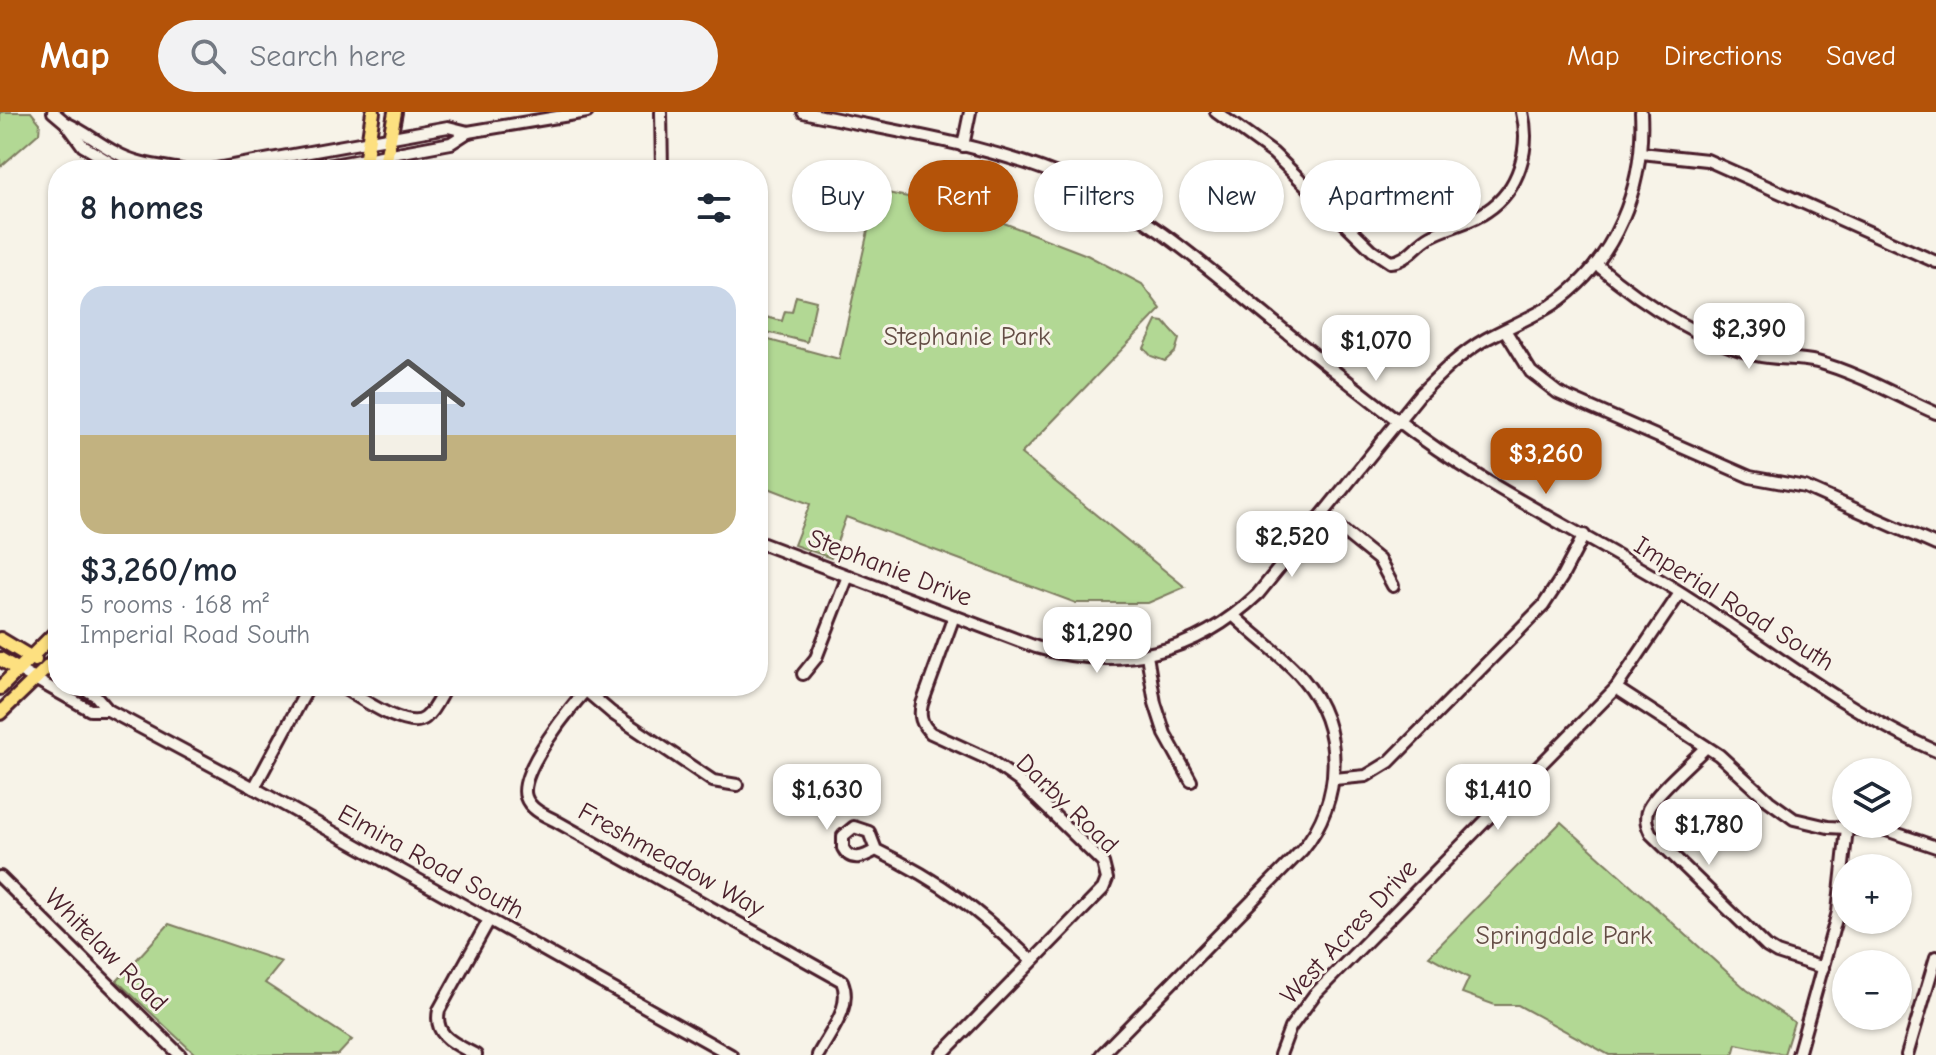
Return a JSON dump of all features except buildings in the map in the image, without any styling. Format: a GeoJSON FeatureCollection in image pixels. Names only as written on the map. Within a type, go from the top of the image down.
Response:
{"type":"FeatureCollection","features":[{"type":"Feature","properties":{"kind":"main road"},"geometry":{"type":"LineString","coordinates":[[366,160],[373,112]]}},
{"type":"Feature","properties":{"kind":"main road"},"geometry":{"type":"LineString","coordinates":[[386,160],[395,112]]}},
{"type":"Feature","properties":{"kind":"main road"},"geometry":{"type":"LineString","coordinates":[[0,639],[31,657],[48,663]]}},
{"type":"Feature","properties":{"kind":"main road"},"geometry":{"type":"LineString","coordinates":[[0,688],[48,640]]}},
{"type":"Feature","properties":{"kind":"main road","name":"Elmira Road South"},"geometry":{"type":"LineString","coordinates":[[0,659],[17,669]]}},
{"type":"Feature","properties":{"kind":"main road"},"geometry":{"type":"LineString","coordinates":[[0,713],[48,670]]}},
{"type":"Feature","properties":{"kind":"street"},"geometry":{"type":"LineString","coordinates":[[53,112],[66,123],[83,146],[106,160]]}},
{"type":"Feature","properties":{"kind":"street"},"geometry":{"type":"LineString","coordinates":[[375,160],[451,143],[468,132],[587,112]]}},
{"type":"Feature","properties":{"kind":"street"},"geometry":{"type":"LineString","coordinates":[[661,112],[662,160]]}},
{"type":"Feature","properties":{"kind":"street","name":"Imperial Road South"},"geometry":{"type":"LineString","coordinates":[[803,112],[963,146],[1048,171],[1080,184],[1152,225],[1398,421],[1461,467],[1680,593],[1884,726],[1936,751]]}},
{"type":"Feature","properties":{"kind":"street"},"geometry":{"type":"LineString","coordinates":[[963,146],[970,112]]}},
{"type":"Feature","properties":{"kind":"street"},"geometry":{"type":"LineString","coordinates":[[1216,112],[1273,153],[1372,250],[1390,262],[1406,257],[1425,239],[1486,212],[1505,194],[1518,173],[1524,148],[1522,112]]}},
{"type":"Feature","properties":{"kind":"street","name":"Stephanie Drive"},"geometry":{"type":"LineString","coordinates":[[768,546],[1036,647],[1064,654],[1101,658],[1147,655],[1188,642],[1234,616],[1258,594],[1437,377],[1485,339],[1553,304],[1596,264],[1627,210],[1641,153],[1641,112]]}},
{"type":"Feature","properties":{"kind":"street"},"geometry":{"type":"LineString","coordinates":[[66,123],[117,153],[138,160]]}},
{"type":"Feature","properties":{"kind":"street"},"geometry":{"type":"LineString","coordinates":[[264,160],[448,127],[468,132]]}},
{"type":"Feature","properties":{"kind":"street"},"geometry":{"type":"LineString","coordinates":[[1641,153],[1707,160],[1936,262]]}},
{"type":"Feature","properties":{"kind":"street"},"geometry":{"type":"LineString","coordinates":[[1596,264],[1636,298],[1672,319],[1743,351],[1766,358],[1822,364],[1936,413]]}},
{"type":"Feature","properties":{"kind":"street"},"geometry":{"type":"LineString","coordinates":[[1505,330],[1531,372],[1558,393],[1750,477],[1805,487],[1936,545]]}},
{"type":"Feature","properties":{"kind":"street"},"geometry":{"type":"LineString","coordinates":[[1323,515],[1379,560],[1393,586]]}},
{"type":"Feature","properties":{"kind":"street"},"geometry":{"type":"LineString","coordinates":[[1334,779],[1366,776],[1389,762],[1543,606],[1584,535]]}},
{"type":"Feature","properties":{"kind":"street"},"geometry":{"type":"LineString","coordinates":[[803,674],[816,658],[848,576]]}},
{"type":"Feature","properties":{"kind":"street","name":"West Acres Drive"},"geometry":{"type":"LineString","coordinates":[[1280,1055],[1290,1028],[1315,994],[1616,688],[1680,593]]}},
{"type":"Feature","properties":{"kind":"street","name":"Darby Road"},"geometry":{"type":"LineString","coordinates":[[941,1055],[1103,889],[1107,871],[1103,863],[1019,781],[988,759],[924,727],[920,713],[922,704],[954,616]]}},
{"type":"Feature","properties":{"kind":"street"},"geometry":{"type":"LineString","coordinates":[[1101,1055],[1302,850],[1323,818],[1334,779],[1330,729],[1315,695],[1295,670],[1234,616]]}},
{"type":"Feature","properties":{"kind":"street"},"geometry":{"type":"LineString","coordinates":[[1147,655],[1155,703],[1165,734],[1191,781]]}},
{"type":"Feature","properties":{"kind":"street","name":"Elmira Road South"},"geometry":{"type":"LineString","coordinates":[[17,669],[48,687]]}},
{"type":"Feature","properties":{"kind":"street"},"geometry":{"type":"LineString","coordinates":[[1616,688],[1730,763],[1781,811],[1811,824],[1832,826]]}},
{"type":"Feature","properties":{"kind":"street","name":"Elmira Road South"},"geometry":{"type":"LineString","coordinates":[[64,696],[90,710],[108,710]]}},
{"type":"Feature","properties":{"kind":"street","name":"Elmira Road South"},"geometry":{"type":"LineString","coordinates":[[96,696],[108,710],[254,788],[731,1055]]}},
{"type":"Feature","properties":{"kind":"street"},"geometry":{"type":"LineString","coordinates":[[254,788],[304,696]]}},
{"type":"Feature","properties":{"kind":"street"},"geometry":{"type":"LineString","coordinates":[[358,696],[412,723],[423,720],[440,696]]}},
{"type":"Feature","properties":{"kind":"street","name":"Freshmeadow Way"},"geometry":{"type":"LineString","coordinates":[[581,696],[554,729],[525,782],[525,796],[529,804],[842,981],[847,1000],[818,1055]]}},
{"type":"Feature","properties":{"kind":"street"},"geometry":{"type":"LineString","coordinates":[[596,696],[612,713],[713,781],[737,785]]}},
{"type":"Feature","properties":{"kind":"street"},"geometry":{"type":"LineString","coordinates":[[1706,747],[1653,802],[1646,817],[1646,826],[1767,947],[1823,968]]}},
{"type":"Feature","properties":{"kind":"street"},"geometry":{"type":"LineString","coordinates":[[1798,1055],[1843,887],[1846,838]]}},
{"type":"Feature","properties":{"kind":"street"},"geometry":{"type":"LineString","coordinates":[[1910,838],[1936,847]]}},
{"type":"Feature","properties":{"kind":"street"},"geometry":{"type":"LineString","coordinates":[[876,850],[922,872],[966,901],[1032,961]]}},
{"type":"Feature","properties":{"kind":"street","name":"Whitelaw Road"},"geometry":{"type":"LineString","coordinates":[[0,877],[180,1055]]}},
{"type":"Feature","properties":{"kind":"street"},"geometry":{"type":"LineString","coordinates":[[476,1055],[445,1038],[437,1021],[439,1010],[489,920]]}},
{"type":"Feature","properties":{"kind":"street"},"geometry":{"type":"LineString","coordinates":[[1907,1055],[1936,957]]}},
{"type":"Feature","properties":{"kind":"green space"},"geometry":{"type":"Polygon","coordinates":[[[0,112],[31,112],[40,123],[39,133],[0,167],[0,112]]]}},
{"type":"Feature","properties":{"kind":"green space","name":"Stephanie Park"},"geometry":{"type":"Polygon","coordinates":[[[892,194],[908,197],[908,232],[1018,232],[1018,228],[1087,255],[1142,284],[1161,309],[1021,454],[1185,587],[1148,603],[1076,603],[846,517],[831,558],[794,545],[810,504],[768,488],[768,340],[839,359],[868,232],[892,232],[892,194]]]}},
{"type":"Feature","properties":{"kind":"green space"},"geometry":{"type":"Polygon","coordinates":[[[796,296],[816,301],[807,342],[768,332],[768,318],[782,321],[785,311],[792,312],[796,296]]]}},
{"type":"Feature","properties":{"kind":"green space"},"geometry":{"type":"Polygon","coordinates":[[[1157,321],[1164,322],[1179,339],[1175,352],[1165,361],[1151,356],[1144,348],[1157,321]]]}},
{"type":"Feature","properties":{"kind":"green space","name":"Springdale Park"},"geometry":{"type":"Polygon","coordinates":[[[1561,822],[1747,990],[1794,1022],[1784,1054],[1736,1044],[1733,1055],[1609,1055],[1518,1005],[1495,1005],[1462,993],[1469,978],[1429,956],[1561,822]]]}},
{"type":"Feature","properties":{"kind":"green space"},"geometry":{"type":"Polygon","coordinates":[[[169,924],[282,962],[265,983],[352,1040],[338,1055],[196,1055],[117,981],[169,924]]]}}]}
